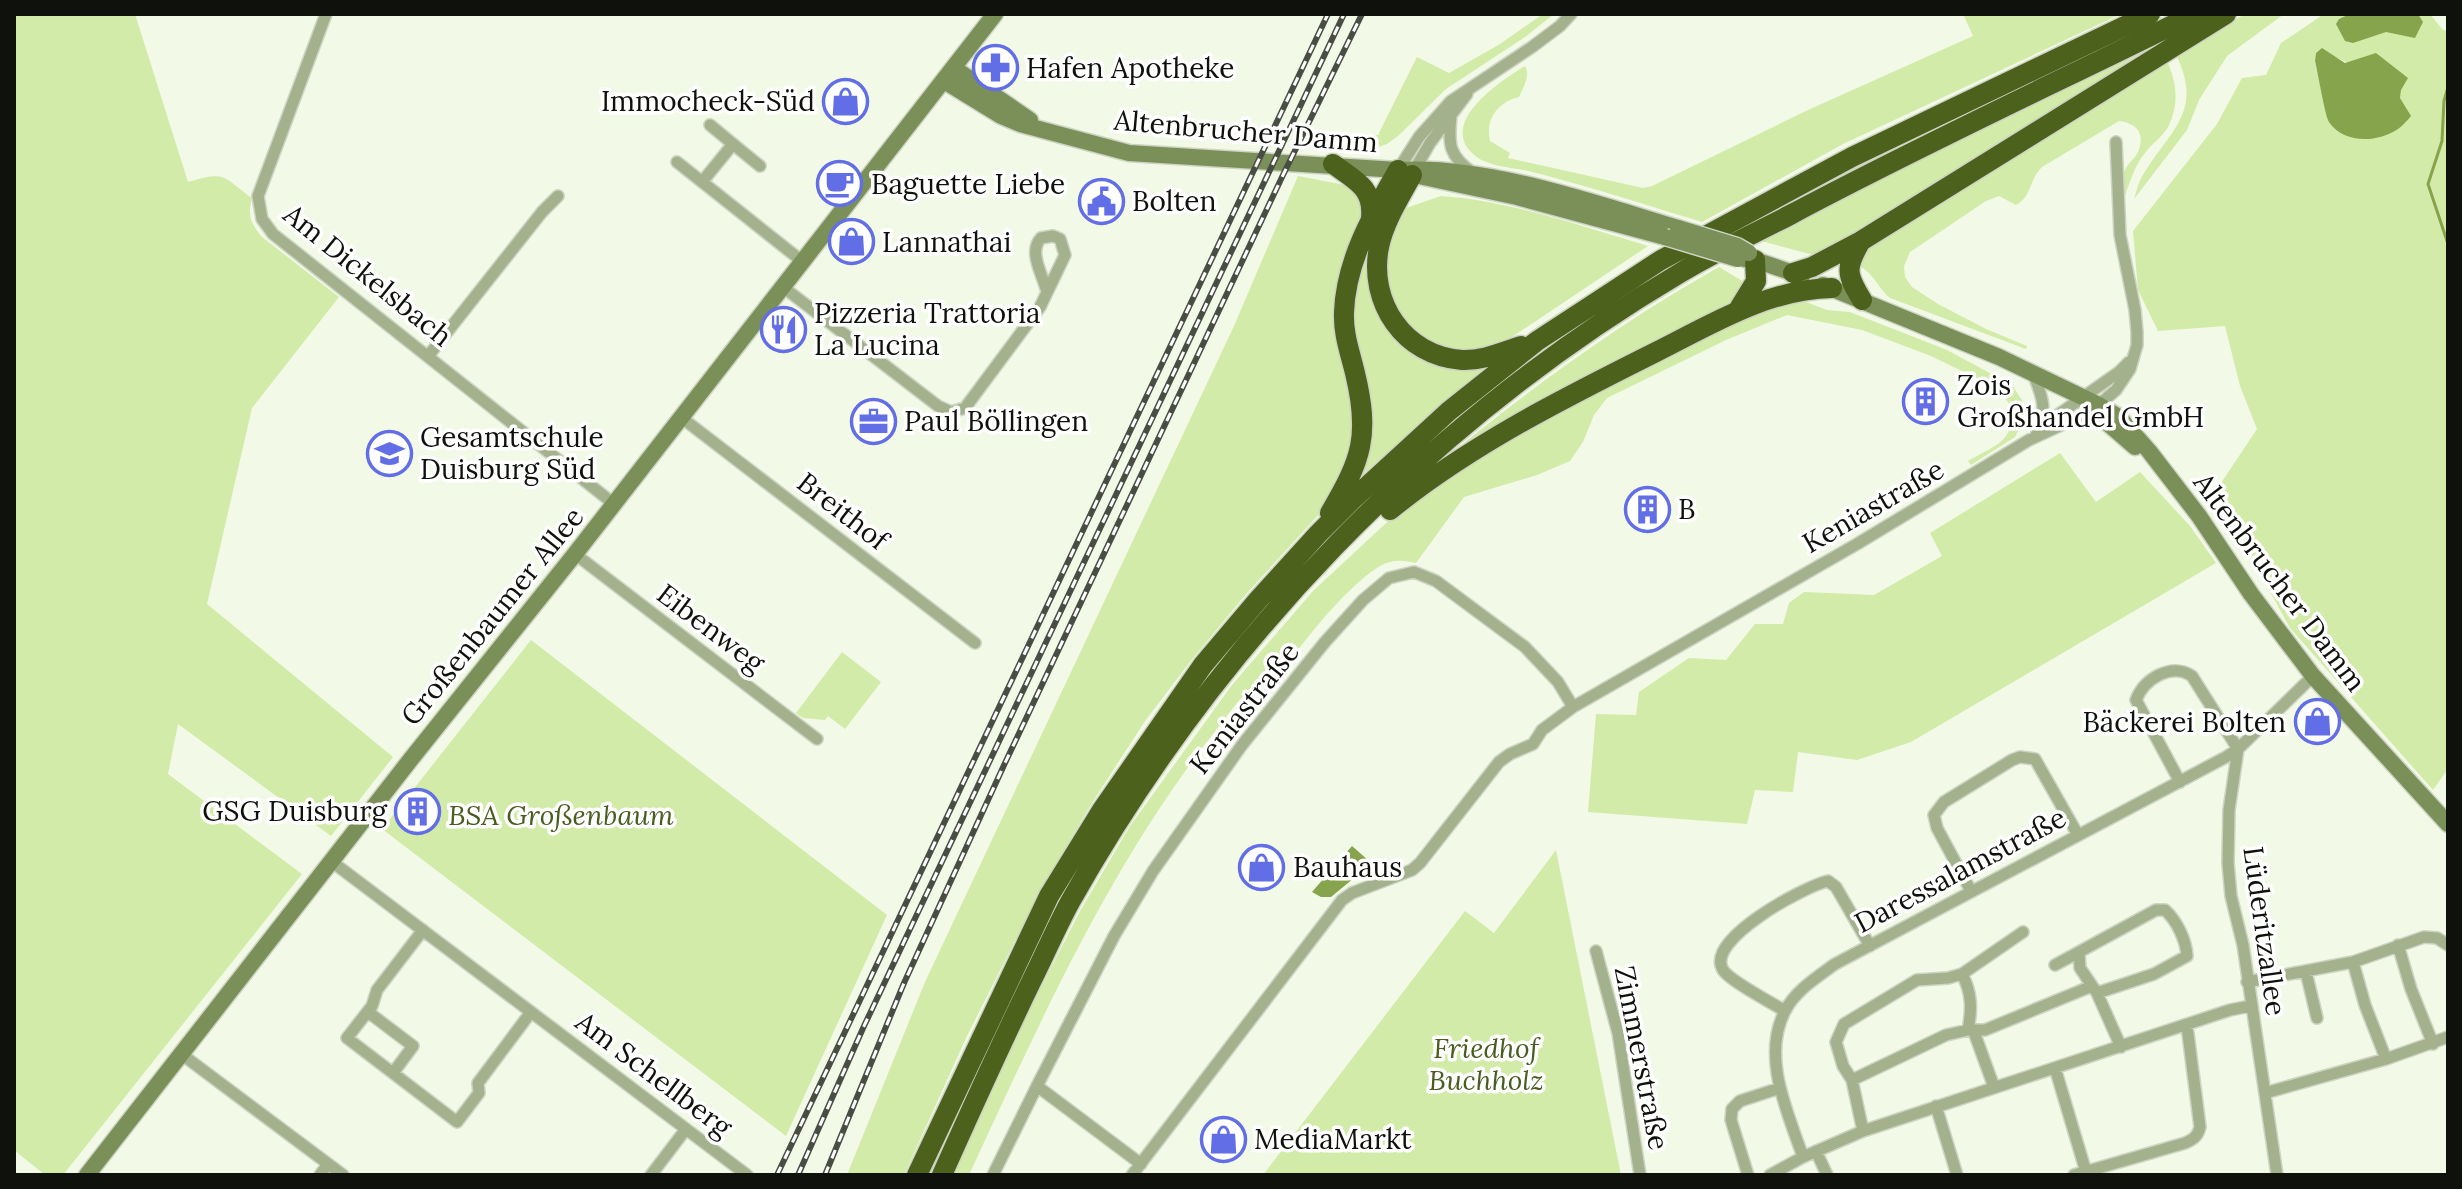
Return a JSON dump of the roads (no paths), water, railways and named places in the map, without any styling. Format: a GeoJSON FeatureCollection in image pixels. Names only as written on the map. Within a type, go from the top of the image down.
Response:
{"type":"FeatureCollection","features":[{"type":"Feature","properties":{"kind":"highway"},"geometry":{"type":"LineString","coordinates":[[917,1175],[1049,896],[1102,810],[1203,665],[1318,534],[1449,411],[1537,341],[1597,299],[1661,260],[1838,165],[2150,14]]}},
{"type":"Feature","properties":{"kind":"highway"},"geometry":{"type":"LineString","coordinates":[[942,1175],[997,1052],[1069,905],[1120,820],[1220,678],[1302,580],[1369,511],[1463,427],[1554,356],[1681,272],[1854,181],[2195,14]]}},
{"type":"Feature","properties":{"kind":"highway"},"geometry":{"type":"LineString","coordinates":[[1793,273],[1812,267],[1861,241],[2226,14]]}},
{"type":"Feature","properties":{"kind":"highway"},"geometry":{"type":"LineString","coordinates":[[1333,164],[1366,189],[1372,208],[1370,221]]}},
{"type":"Feature","properties":{"kind":"highway"},"geometry":{"type":"LineString","coordinates":[[1408,171],[1379,244],[1375,271],[1379,292],[1392,323],[1421,347],[1461,360],[1482,359],[1537,341]]}},
{"type":"Feature","properties":{"kind":"highway"},"geometry":{"type":"LineString","coordinates":[[1318,534],[1354,469],[1361,448],[1363,414],[1345,338],[1344,311],[1351,270],[1370,221],[1408,171]]}},
{"type":"Feature","properties":{"kind":"highway"},"geometry":{"type":"LineString","coordinates":[[1861,241],[1848,269],[1850,282],[1862,300]]}},
{"type":"Feature","properties":{"kind":"highway"},"geometry":{"type":"LineString","coordinates":[[1737,312],[1756,281],[1747,257]]}},
{"type":"Feature","properties":{"kind":"highway"},"geometry":{"type":"LineString","coordinates":[[1302,580],[1467,453],[1591,384],[1737,312],[1790,292],[1832,288]]}},
{"type":"Feature","properties":{"kind":"main road","name":"Großenbaumer Allee"},"geometry":{"type":"LineString","coordinates":[[87,1175],[995,14]]}},
{"type":"Feature","properties":{"kind":"main road","name":"Altenbrucher Damm"},"geometry":{"type":"LineString","coordinates":[[949,74],[1001,116],[1020,124],[1129,153],[1408,171],[1672,233]]}},
{"type":"Feature","properties":{"kind":"main road","name":"Altenbrucher Damm"},"geometry":{"type":"LineString","coordinates":[[1408,171],[1441,169],[1596,203],[1862,300],[2032,372],[2125,423],[2199,516],[2251,594],[2313,676],[2448,824]]}},
{"type":"Feature","properties":{"kind":"street","name":"Am Dickelsbach"},"geometry":{"type":"LineString","coordinates":[[326,14],[258,196],[262,219],[273,234],[614,504]]}},
{"type":"Feature","properties":{"kind":"street"},"geometry":{"type":"LineString","coordinates":[[1408,171],[1432,121],[1451,101],[1532,47],[1571,14]]}},
{"type":"Feature","properties":{"kind":"street"},"geometry":{"type":"LineString","coordinates":[[1408,171],[1472,88]]}},
{"type":"Feature","properties":{"kind":"street"},"geometry":{"type":"LineString","coordinates":[[1451,116],[1449,142],[1452,152],[1477,176]]}},
{"type":"Feature","properties":{"kind":"street"},"geometry":{"type":"LineString","coordinates":[[710,125],[760,166]]}},
{"type":"Feature","properties":{"kind":"street"},"geometry":{"type":"LineString","coordinates":[[2091,405],[2116,390],[2124,380],[2134,355],[2137,332],[2120,235],[2116,142]]}},
{"type":"Feature","properties":{"kind":"street"},"geometry":{"type":"LineString","coordinates":[[702,182],[733,144]]}},
{"type":"Feature","properties":{"kind":"street"},"geometry":{"type":"LineString","coordinates":[[677,162],[803,262]]}},
{"type":"Feature","properties":{"kind":"street"},"geometry":{"type":"LineString","coordinates":[[429,355],[558,196]]}},
{"type":"Feature","properties":{"kind":"street"},"geometry":{"type":"LineString","coordinates":[[783,287],[938,406],[951,412],[965,408],[1040,307],[1047,292]]}},
{"type":"Feature","properties":{"kind":"street"},"geometry":{"type":"LineString","coordinates":[[2091,405],[2134,355]]}},
{"type":"Feature","properties":{"kind":"street"},"geometry":{"type":"LineString","coordinates":[[2029,440],[2042,420],[2044,405],[2032,372]]}},
{"type":"Feature","properties":{"kind":"street","name":"Keniastraße"},"geometry":{"type":"LineString","coordinates":[[1132,1175],[1342,900],[1352,893],[1412,870],[1420,863],[1499,762],[1533,744],[1542,730],[1573,707],[1857,544],[2029,440],[2052,419],[2091,405]]}},
{"type":"Feature","properties":{"kind":"street","name":"Breithof"},"geometry":{"type":"LineString","coordinates":[[682,418],[975,643]]}},
{"type":"Feature","properties":{"kind":"street","name":"Eibenweg"},"geometry":{"type":"LineString","coordinates":[[575,554],[817,739]]}},
{"type":"Feature","properties":{"kind":"street","name":"Keniastraße"},"geometry":{"type":"LineString","coordinates":[[993,1175],[1114,936],[1153,871],[1242,745],[1325,642],[1363,600],[1389,578],[1414,572],[1436,581],[1525,647],[1558,682],[1573,707]]}},
{"type":"Feature","properties":{"kind":"street"},"geometry":{"type":"LineString","coordinates":[[2180,782],[2136,700],[2144,684],[2173,669],[2192,676],[2238,749],[2313,676]]}},
{"type":"Feature","properties":{"kind":"street","name":"Daressalamstraße"},"geometry":{"type":"LineString","coordinates":[[1785,1011],[1810,983],[1835,964],[2238,749]]}},
{"type":"Feature","properties":{"kind":"street","name":"Lüderitzallee"},"geometry":{"type":"LineString","coordinates":[[2238,749],[2231,783],[2227,849],[2231,896],[2243,945],[2277,1175]]}},
{"type":"Feature","properties":{"kind":"street"},"geometry":{"type":"LineString","coordinates":[[1971,891],[1937,828],[1934,815],[1944,802],[2012,760],[2020,757],[2035,759],[2078,835]]}},
{"type":"Feature","properties":{"kind":"street","name":"Am Schellberg"},"geometry":{"type":"LineString","coordinates":[[331,861],[747,1175]]}},
{"type":"Feature","properties":{"kind":"street"},"geometry":{"type":"LineString","coordinates":[[1803,1157],[1780,1088],[1777,1050],[1785,1011],[1723,971],[1721,955],[1744,928],[1785,899],[1828,881],[1836,887],[1870,946]]}},
{"type":"Feature","properties":{"kind":"street"},"geometry":{"type":"LineString","coordinates":[[1852,1080],[1946,1035],[1985,1030],[2094,989],[2154,974],[2187,956],[2187,948],[2172,916],[2165,910],[2156,910],[2055,965]]}},
{"type":"Feature","properties":{"kind":"street"},"geometry":{"type":"LineString","coordinates":[[423,930],[377,990],[368,1012],[347,1038],[457,1122],[479,1093],[478,1083],[531,1012]]}},
{"type":"Feature","properties":{"kind":"street"},"geometry":{"type":"LineString","coordinates":[[1863,1131],[1852,1080],[1843,1066],[1836,1042],[1844,1024],[1917,980],[1962,974],[2023,932]]}},
{"type":"Feature","properties":{"kind":"street"},"geometry":{"type":"LineString","coordinates":[[2247,982],[2353,962],[2424,937],[2437,938],[2448,945]]}},
{"type":"Feature","properties":{"kind":"street"},"geometry":{"type":"LineString","coordinates":[[2398,945],[2411,989],[2433,1044]]}},
{"type":"Feature","properties":{"kind":"street","name":"Zimmerstraße"},"geometry":{"type":"LineString","coordinates":[[1596,951],[1618,1033],[1640,1175]]}},
{"type":"Feature","properties":{"kind":"street"},"geometry":{"type":"LineString","coordinates":[[2079,952],[2080,968],[2094,989],[2121,1047]]}},
{"type":"Feature","properties":{"kind":"street"},"geometry":{"type":"LineString","coordinates":[[2353,962],[2365,1005],[2386,1059]]}},
{"type":"Feature","properties":{"kind":"street"},"geometry":{"type":"LineString","coordinates":[[2306,972],[2317,1018]]}},
{"type":"Feature","properties":{"kind":"street"},"geometry":{"type":"LineString","coordinates":[[1962,974],[1970,989],[1971,1031],[1994,1087]]}},
{"type":"Feature","properties":{"kind":"street"},"geometry":{"type":"LineString","coordinates":[[1770,1175],[1863,1131],[2250,1006]]}},
{"type":"Feature","properties":{"kind":"street"},"geometry":{"type":"LineString","coordinates":[[368,1012],[413,1046],[393,1073]]}},
{"type":"Feature","properties":{"kind":"street"},"geometry":{"type":"LineString","coordinates":[[2055,1068],[2080,1173],[2185,1143],[2194,1139],[2200,1127],[2187,1026]]}},
{"type":"Feature","properties":{"kind":"street"},"geometry":{"type":"LineString","coordinates":[[2265,1093],[2386,1059],[2448,1037]]}},
{"type":"Feature","properties":{"kind":"street"},"geometry":{"type":"LineString","coordinates":[[180,1053],[343,1175]]}},
{"type":"Feature","properties":{"kind":"street"},"geometry":{"type":"LineString","coordinates":[[1037,1086],[1141,1164]]}},
{"type":"Feature","properties":{"kind":"street"},"geometry":{"type":"LineString","coordinates":[[1748,1175],[1731,1120],[1732,1109],[1740,1101],[1780,1088]]}},
{"type":"Feature","properties":{"kind":"street"},"geometry":{"type":"LineString","coordinates":[[1936,1106],[1955,1169]]}},
{"type":"Feature","properties":{"kind":"street"},"geometry":{"type":"LineString","coordinates":[[651,1175],[686,1129]]}},
{"type":"Feature","properties":{"kind":"street"},"geometry":{"type":"LineString","coordinates":[[1816,1151],[1827,1175]]}},
{"type":"Feature","properties":{"kind":"street"},"geometry":{"type":"LineString","coordinates":[[320,1175],[328,1164]]}},
{"type":"Feature","properties":{"kind":"waterway"},"geometry":{"type":"LineString","coordinates":[[2448,87],[2444,101],[2442,141],[2428,184],[2448,244]]}},
{"type":"Feature","properties":{"kind":"railway"},"geometry":{"type":"LineString","coordinates":[[777,1175],[1328,14]]}},
{"type":"Feature","properties":{"kind":"railway"},"geometry":{"type":"LineString","coordinates":[[798,1175],[864,1026],[1344,14]]}},
{"type":"Feature","properties":{"kind":"railway"},"geometry":{"type":"LineString","coordinates":[[825,1175],[904,983],[1005,763],[1362,14]]}},
{"type":"Feature","properties":{"kind":"place","name":"Hafen Apotheke"},"geometry":{"type":"Point","coordinates":[995,68]}},
{"type":"Feature","properties":{"kind":"place","name":"Immocheck-Süd"},"geometry":{"type":"Point","coordinates":[846,101]}},
{"type":"Feature","properties":{"kind":"place","name":"Baguette Liebe"},"geometry":{"type":"Point","coordinates":[840,184]}},
{"type":"Feature","properties":{"kind":"place","name":"Bolten"},"geometry":{"type":"Point","coordinates":[1101,201]}},
{"type":"Feature","properties":{"kind":"place","name":"Lannathai"},"geometry":{"type":"Point","coordinates":[851,242]}},
{"type":"Feature","properties":{"kind":"place","name":"Pizzeria Trattoria La Lucina"},"geometry":{"type":"Point","coordinates":[783,329]}},
{"type":"Feature","properties":{"kind":"place","name":"Zois Großhandel GmbH"},"geometry":{"type":"Point","coordinates":[1926,401]}},
{"type":"Feature","properties":{"kind":"place","name":"Paul Böllingen"},"geometry":{"type":"Point","coordinates":[873,421]}},
{"type":"Feature","properties":{"kind":"place","name":"Gesamtschule Duisburg Süd"},"geometry":{"type":"Point","coordinates":[389,453]}},
{"type":"Feature","properties":{"kind":"place","name":"B"},"geometry":{"type":"Point","coordinates":[1647,509]}},
{"type":"Feature","properties":{"kind":"place","name":"Bäckerei Bolten"},"geometry":{"type":"Point","coordinates":[2317,722]}},
{"type":"Feature","properties":{"kind":"place","name":"GSG Duisburg"},"geometry":{"type":"Point","coordinates":[418,811]}},
{"type":"Feature","properties":{"kind":"place","name":"Bauhaus"},"geometry":{"type":"Point","coordinates":[1262,867]}},
{"type":"Feature","properties":{"kind":"place","name":"MediaMarkt"},"geometry":{"type":"Point","coordinates":[1223,1139]}},
{"type":"Feature","properties":{"kind":"park label","name":"BSA Großenbaum"},"geometry":{"type":"Point","coordinates":[561,815]}},
{"type":"Feature","properties":{"kind":"park label","name":"Friedhof Buchholz"},"geometry":{"type":"Point","coordinates":[1486,1064]}}]}
